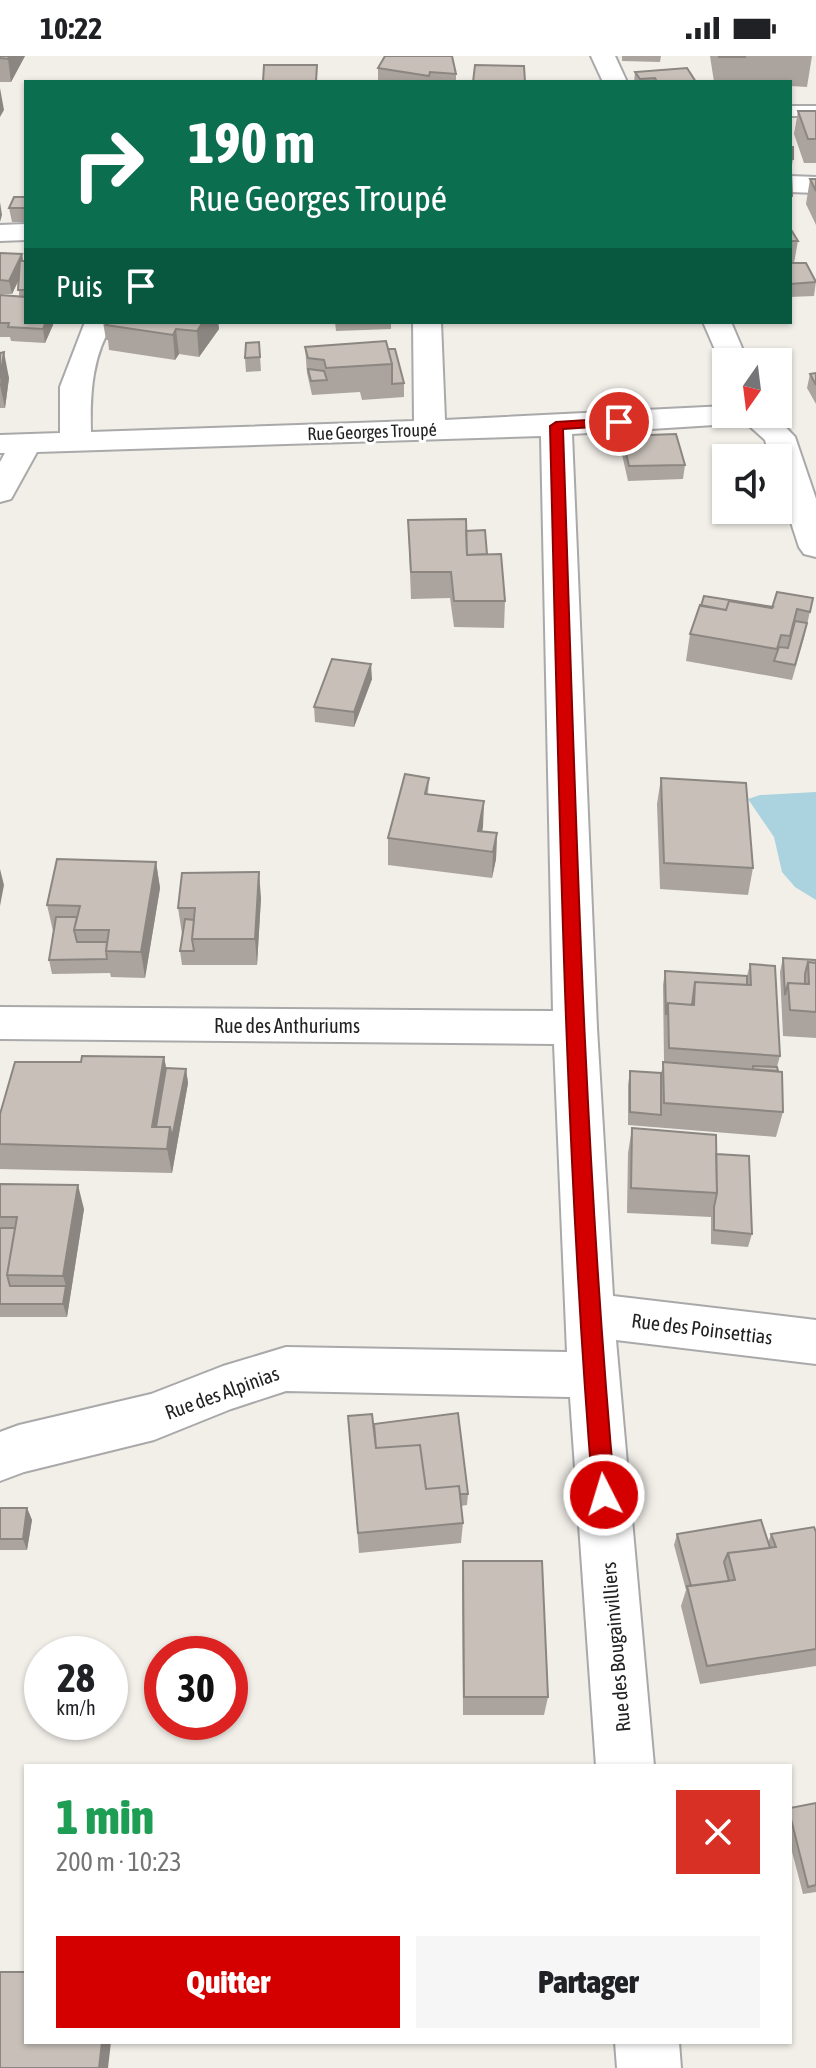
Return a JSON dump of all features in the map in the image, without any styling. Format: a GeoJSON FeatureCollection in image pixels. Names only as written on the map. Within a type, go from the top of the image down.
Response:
{"type":"FeatureCollection","features":[{"type":"Feature","properties":{"kind":"street"},"geometry":{"type":"LineString","coordinates":[[603,56],[614,80]]}},
{"type":"Feature","properties":{"kind":"street"},"geometry":{"type":"LineString","coordinates":[[792,184],[816,185]]}},
{"type":"Feature","properties":{"kind":"street"},"geometry":{"type":"LineString","coordinates":[[0,233],[24,232]]}},
{"type":"Feature","properties":{"kind":"street"},"geometry":{"type":"LineString","coordinates":[[76,441],[75,387],[98,324]]}},
{"type":"Feature","properties":{"kind":"street"},"geometry":{"type":"LineString","coordinates":[[427,324],[430,430]]}},
{"type":"Feature","properties":{"kind":"street"},"geometry":{"type":"LineString","coordinates":[[718,324],[727,348]]}},
{"type":"Feature","properties":{"kind":"street","name":"Rue Georges Troupé"},"geometry":{"type":"LineString","coordinates":[[13,443],[556,426],[712,416]]}},
{"type":"Feature","properties":{"kind":"street","name":"Rue des Bougainvilliers"},"geometry":{"type":"LineString","coordinates":[[556,426],[575,1028],[589,1315],[625,1764]]}},
{"type":"Feature","properties":{"kind":"street"},"geometry":{"type":"LineString","coordinates":[[770,428],[779,437],[816,547]]}},
{"type":"Feature","properties":{"kind":"street"},"geometry":{"type":"LineString","coordinates":[[0,492],[13,443]]}},
{"type":"Feature","properties":{"kind":"street","name":"Rue des Anthuriums"},"geometry":{"type":"LineString","coordinates":[[0,1023],[575,1028]]}},
{"type":"Feature","properties":{"kind":"street","name":"Rue des Poinsettias"},"geometry":{"type":"LineString","coordinates":[[589,1315],[816,1342]]}},
{"type":"Feature","properties":{"kind":"street","name":"Rue des Alpinias"},"geometry":{"type":"LineString","coordinates":[[0,1457],[19,1449],[154,1417],[223,1389],[286,1369],[594,1375]]}},
{"type":"Feature","properties":{"kind":"street"},"geometry":{"type":"LineString","coordinates":[[647,2044],[649,2068]]}},
{"type":"Feature","properties":{"kind":"lane"},"geometry":{"type":"LineString","coordinates":[[792,111],[816,111]]}},
{"type":"Feature","properties":{"kind":"water"},"geometry":{"type":"Polygon","coordinates":[[[816,792],[816,900],[795,887],[782,872],[774,837],[748,799],[760,795],[816,792]]]}},
{"type":"Feature","properties":{"kind":"building"},"geometry":{"type":"Polygon","coordinates":[[[385,56],[452,56],[456,74],[430,72],[429,76],[378,68],[385,56]]]}},
{"type":"Feature","properties":{"kind":"building"},"geometry":{"type":"Polygon","coordinates":[[[264,65],[317,65],[316,80],[263,80],[264,65]]]}},
{"type":"Feature","properties":{"kind":"building"},"geometry":{"type":"Polygon","coordinates":[[[475,65],[524,66],[525,80],[473,80],[475,65]]]}},
{"type":"Feature","properties":{"kind":"building"},"geometry":{"type":"Polygon","coordinates":[[[687,68],[695,80],[640,79],[635,72],[687,68]]]}},
{"type":"Feature","properties":{"kind":"building"},"geometry":{"type":"Polygon","coordinates":[[[798,111],[816,111],[816,139],[808,139],[798,111]]]}},
{"type":"Feature","properties":{"kind":"building"},"geometry":{"type":"Polygon","coordinates":[[[14,197],[24,197],[24,208],[9,208],[14,197]]]}},
{"type":"Feature","properties":{"kind":"building"},"geometry":{"type":"Polygon","coordinates":[[[0,253],[22,254],[9,281],[0,280],[0,253]]]}},
{"type":"Feature","properties":{"kind":"building"},"geometry":{"type":"Polygon","coordinates":[[[20,261],[24,261],[24,290],[18,290],[20,261]]]}},
{"type":"Feature","properties":{"kind":"building"},"geometry":{"type":"Polygon","coordinates":[[[792,263],[806,263],[816,282],[792,284],[792,263]]]}},
{"type":"Feature","properties":{"kind":"building"},"geometry":{"type":"Polygon","coordinates":[[[0,295],[24,297],[24,324],[45,324],[43,329],[8,327],[9,323],[0,323],[0,295]]]}},
{"type":"Feature","properties":{"kind":"building"},"geometry":{"type":"Polygon","coordinates":[[[202,324],[197,331],[176,329],[173,335],[106,325],[202,324]]]}},
{"type":"Feature","properties":{"kind":"building"},"geometry":{"type":"Polygon","coordinates":[[[386,341],[392,364],[326,368],[324,360],[308,358],[305,347],[386,341]]]}},
{"type":"Feature","properties":{"kind":"building"},"geometry":{"type":"Polygon","coordinates":[[[259,342],[260,357],[245,358],[246,343],[259,342]]]}},
{"type":"Feature","properties":{"kind":"building"},"geometry":{"type":"Polygon","coordinates":[[[388,349],[395,349],[404,383],[392,384],[388,349]]]}},
{"type":"Feature","properties":{"kind":"building"},"geometry":{"type":"Polygon","coordinates":[[[4,352],[0,379],[0,353],[4,352]]]}},
{"type":"Feature","properties":{"kind":"building"},"geometry":{"type":"Polygon","coordinates":[[[308,369],[324,371],[327,380],[311,381],[308,369]]]}},
{"type":"Feature","properties":{"kind":"building"},"geometry":{"type":"Polygon","coordinates":[[[676,434],[685,465],[629,466],[622,436],[676,434]]]}},
{"type":"Feature","properties":{"kind":"building"},"geometry":{"type":"Polygon","coordinates":[[[466,519],[467,555],[501,554],[505,601],[454,601],[451,572],[411,572],[408,520],[466,519]]]}},
{"type":"Feature","properties":{"kind":"building"},"geometry":{"type":"Polygon","coordinates":[[[485,530],[487,554],[467,555],[466,531],[485,530]]]}},
{"type":"Feature","properties":{"kind":"building"},"geometry":{"type":"Polygon","coordinates":[[[777,592],[813,598],[810,612],[797,609],[790,636],[781,635],[777,649],[690,634],[700,605],[726,610],[729,601],[772,608],[777,592]]]}},
{"type":"Feature","properties":{"kind":"building"},"geometry":{"type":"Polygon","coordinates":[[[704,596],[773,607],[729,601],[726,610],[701,606],[704,596]]]}},
{"type":"Feature","properties":{"kind":"building"},"geometry":{"type":"Polygon","coordinates":[[[795,621],[807,623],[795,665],[774,661],[779,647],[788,648],[795,621]]]}},
{"type":"Feature","properties":{"kind":"building"},"geometry":{"type":"Polygon","coordinates":[[[332,659],[371,664],[354,712],[314,707],[332,659]]]}},
{"type":"Feature","properties":{"kind":"building"},"geometry":{"type":"Polygon","coordinates":[[[405,774],[429,778],[425,794],[484,801],[478,831],[497,833],[493,852],[388,838],[405,774]]]}},
{"type":"Feature","properties":{"kind":"building"},"geometry":{"type":"Polygon","coordinates":[[[661,778],[746,783],[753,868],[664,863],[661,778]]]}},
{"type":"Feature","properties":{"kind":"building"},"geometry":{"type":"Polygon","coordinates":[[[57,859],[156,862],[141,952],[106,951],[109,930],[74,930],[80,906],[47,905],[57,859]]]}},
{"type":"Feature","properties":{"kind":"building"},"geometry":{"type":"Polygon","coordinates":[[[259,872],[255,939],[192,939],[195,908],[178,908],[182,873],[259,872]]]}},
{"type":"Feature","properties":{"kind":"building"},"geometry":{"type":"Polygon","coordinates":[[[56,917],[77,917],[74,930],[77,942],[107,942],[107,959],[49,960],[56,917]]]}},
{"type":"Feature","properties":{"kind":"building"},"geometry":{"type":"Polygon","coordinates":[[[185,919],[194,920],[194,951],[180,951],[185,919]]]}},
{"type":"Feature","properties":{"kind":"building"},"geometry":{"type":"Polygon","coordinates":[[[783,958],[816,960],[816,963],[808,962],[805,984],[788,983],[785,995],[783,958]]]}},
{"type":"Feature","properties":{"kind":"building"},"geometry":{"type":"Polygon","coordinates":[[[808,962],[816,963],[816,1012],[790,1010],[788,983],[809,984],[808,962]]]}},
{"type":"Feature","properties":{"kind":"building"},"geometry":{"type":"Polygon","coordinates":[[[750,964],[775,966],[780,1056],[669,1048],[668,1003],[694,1005],[695,982],[751,985],[750,964]]]}},
{"type":"Feature","properties":{"kind":"building"},"geometry":{"type":"Polygon","coordinates":[[[665,971],[747,976],[747,985],[695,982],[692,1005],[668,1003],[666,1015],[665,971]]]}},
{"type":"Feature","properties":{"kind":"building"},"geometry":{"type":"Polygon","coordinates":[[[82,1056],[164,1057],[152,1127],[170,1127],[167,1149],[0,1144],[0,1114],[15,1062],[81,1062],[82,1056]]]}},
{"type":"Feature","properties":{"kind":"building"},"geometry":{"type":"Polygon","coordinates":[[[663,1062],[782,1072],[783,1112],[664,1103],[663,1062]]]}},
{"type":"Feature","properties":{"kind":"building"},"geometry":{"type":"Polygon","coordinates":[[[753,1066],[777,1067],[778,1071],[753,1069],[753,1066]]]}},
{"type":"Feature","properties":{"kind":"building"},"geometry":{"type":"Polygon","coordinates":[[[166,1068],[186,1069],[172,1138],[170,1127],[156,1127],[166,1068]]]}},
{"type":"Feature","properties":{"kind":"building"},"geometry":{"type":"Polygon","coordinates":[[[630,1071],[661,1073],[661,1115],[630,1112],[630,1071]]]}},
{"type":"Feature","properties":{"kind":"building"},"geometry":{"type":"Polygon","coordinates":[[[632,1128],[716,1135],[717,1193],[631,1188],[632,1128]]]}},
{"type":"Feature","properties":{"kind":"building"},"geometry":{"type":"Polygon","coordinates":[[[716,1154],[749,1156],[752,1234],[714,1230],[716,1154]]]}},
{"type":"Feature","properties":{"kind":"building"},"geometry":{"type":"Polygon","coordinates":[[[0,1184],[78,1185],[63,1276],[7,1275],[17,1217],[0,1217],[0,1184]]]}},
{"type":"Feature","properties":{"kind":"building"},"geometry":{"type":"Polygon","coordinates":[[[0,1228],[15,1228],[7,1275],[10,1286],[66,1286],[63,1304],[0,1304],[0,1228]]]}},
{"type":"Feature","properties":{"kind":"building"},"geometry":{"type":"Polygon","coordinates":[[[458,1413],[468,1494],[460,1494],[459,1486],[426,1489],[420,1445],[376,1448],[374,1424],[458,1413]]]}},
{"type":"Feature","properties":{"kind":"building"},"geometry":{"type":"Polygon","coordinates":[[[372,1414],[376,1448],[420,1445],[426,1489],[459,1486],[463,1523],[358,1533],[348,1416],[372,1414]]]}},
{"type":"Feature","properties":{"kind":"building"},"geometry":{"type":"Polygon","coordinates":[[[0,1508],[27,1508],[23,1539],[0,1539],[0,1508]]]}},
{"type":"Feature","properties":{"kind":"building"},"geometry":{"type":"Polygon","coordinates":[[[761,1520],[770,1548],[728,1553],[724,1562],[729,1581],[691,1586],[677,1534],[761,1520]]]}},
{"type":"Feature","properties":{"kind":"building"},"geometry":{"type":"Polygon","coordinates":[[[814,1527],[816,1649],[707,1666],[687,1586],[735,1580],[728,1553],[776,1547],[771,1534],[814,1527]]]}},
{"type":"Feature","properties":{"kind":"building"},"geometry":{"type":"Polygon","coordinates":[[[463,1561],[542,1561],[548,1697],[464,1697],[463,1561]]]}},
{"type":"Feature","properties":{"kind":"building"},"geometry":{"type":"Polygon","coordinates":[[[816,1803],[816,1885],[808,1887],[792,1823],[792,1808],[816,1803]]]}},
{"type":"Feature","properties":{"kind":"building"},"geometry":{"type":"Polygon","coordinates":[[[0,1972],[24,1972],[24,2044],[102,2044],[99,2068],[0,2068],[0,1972]]]}},
{"type":"Feature","properties":{"kind":"route"},"geometry":{"type":"LineString","coordinates":[[604,1495],[589,1315],[575,1028],[556,426],[619,422]]}}]}
